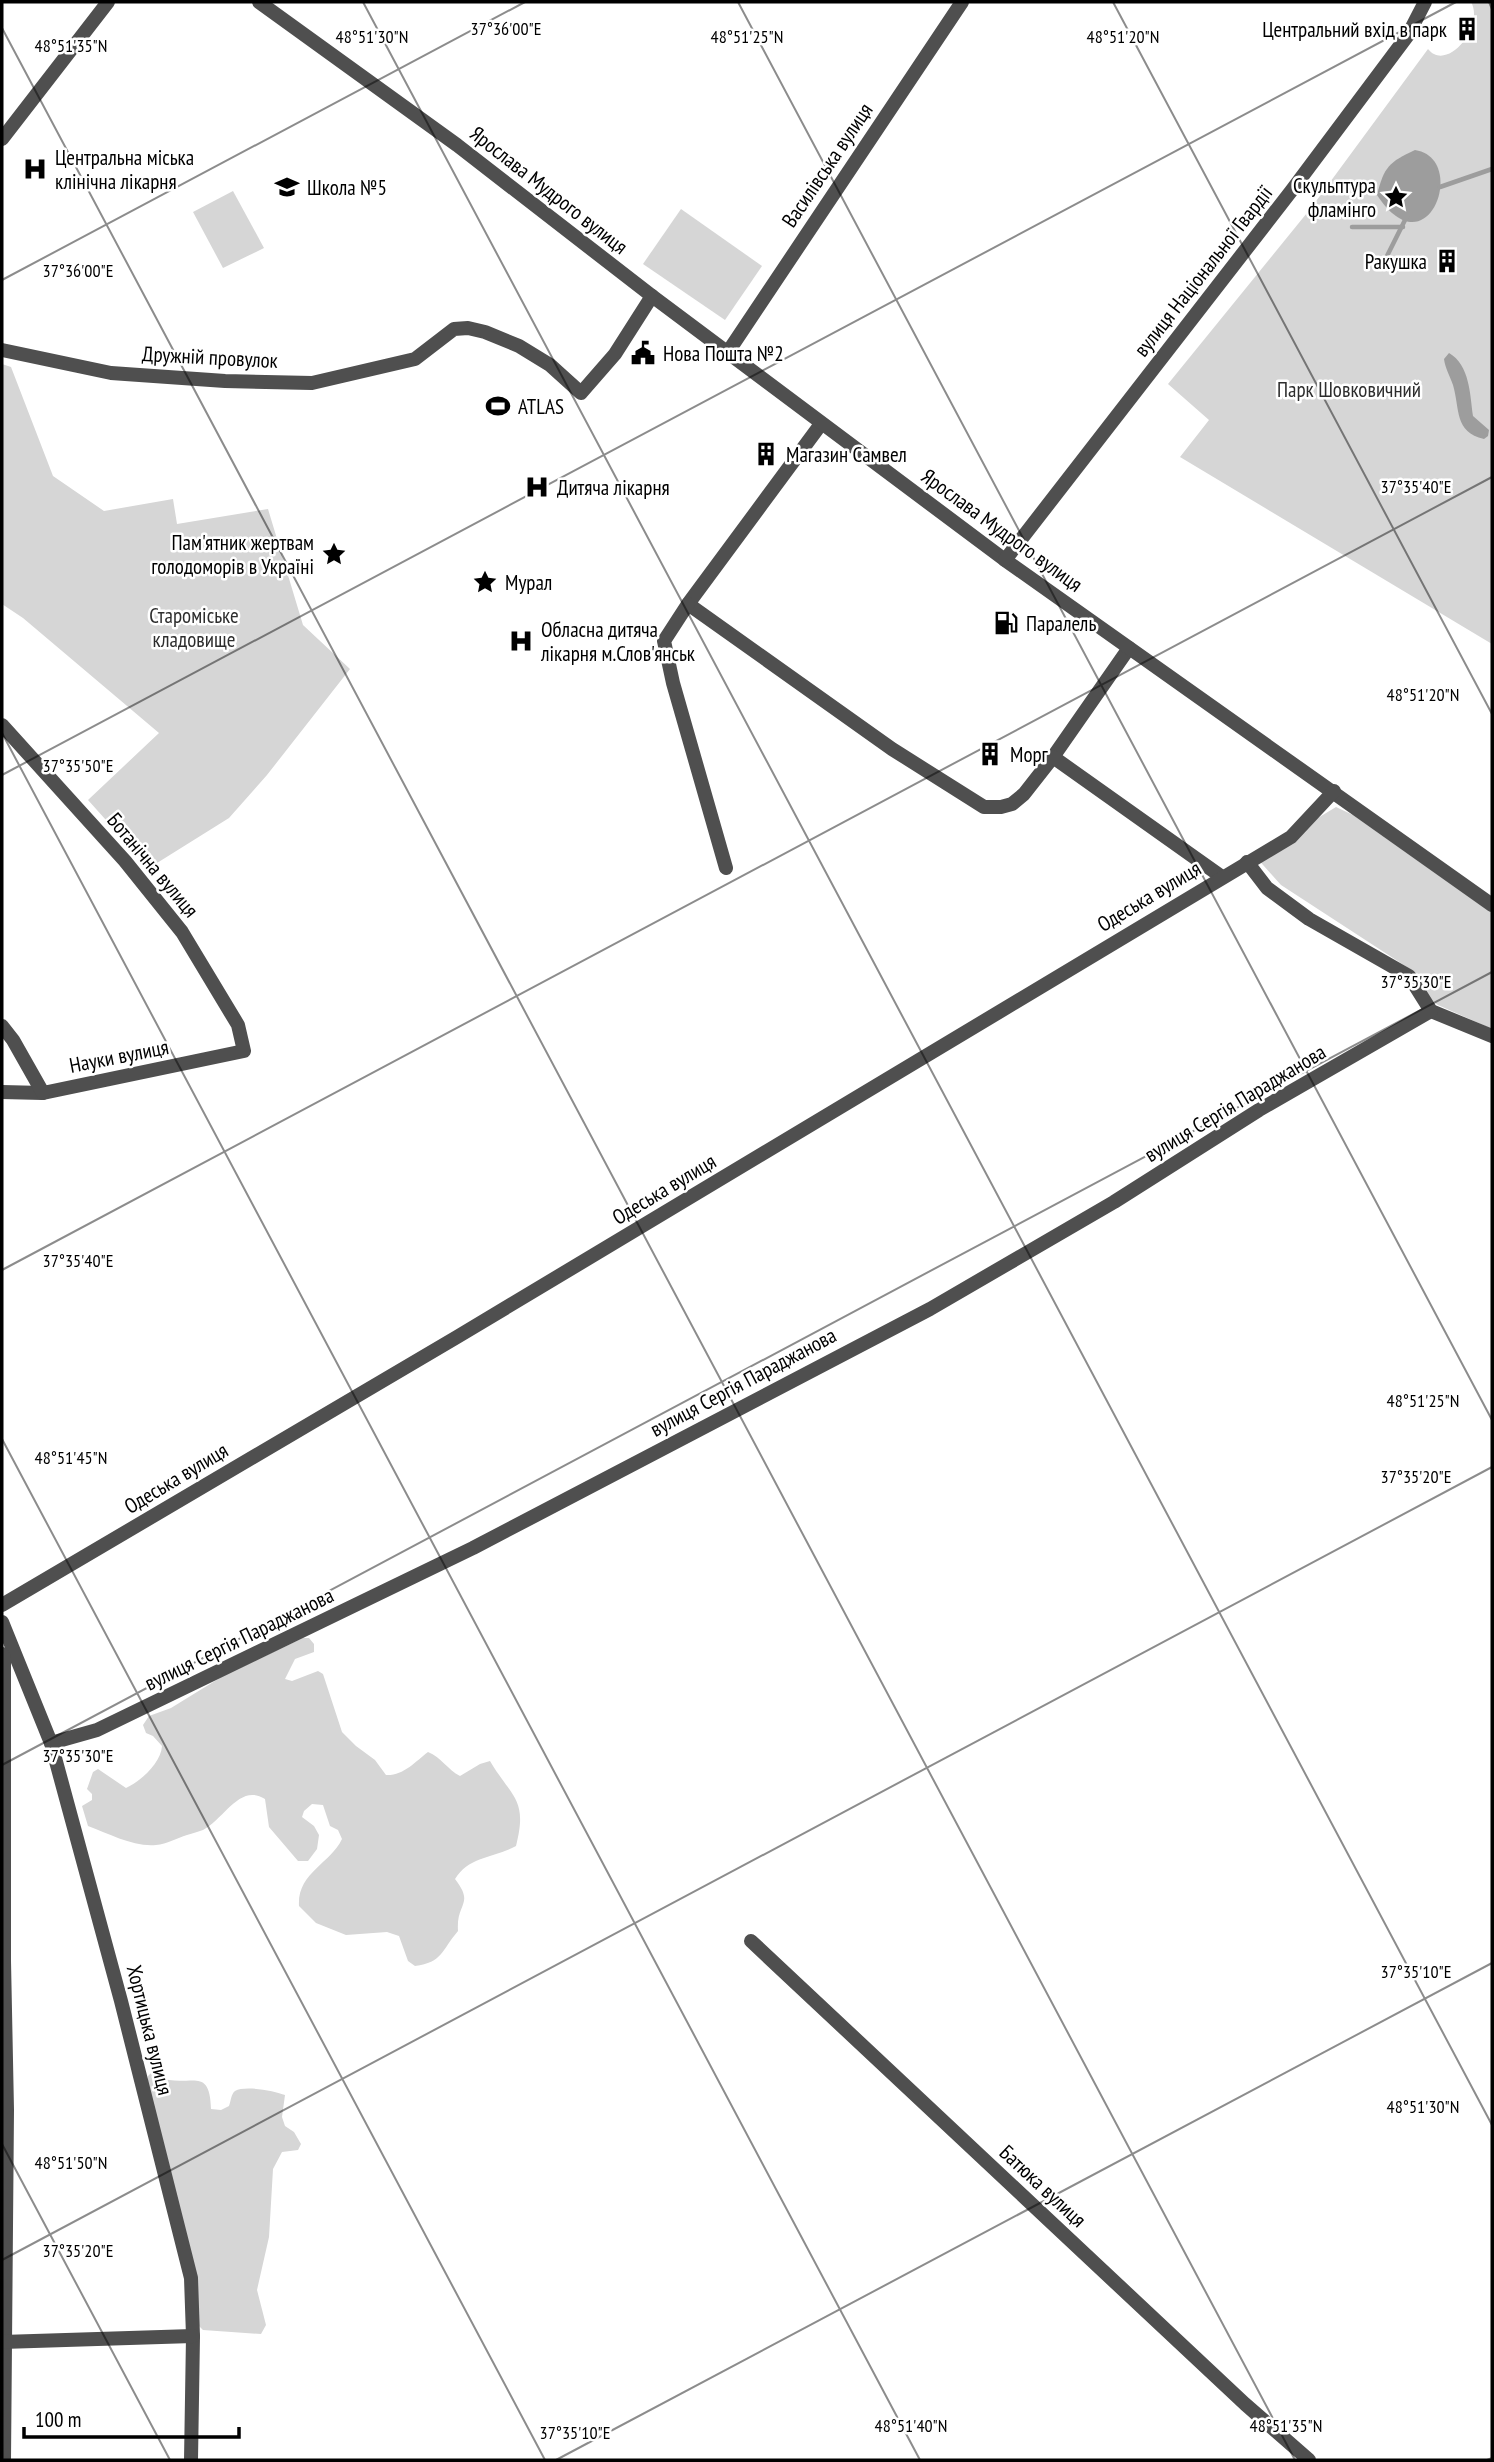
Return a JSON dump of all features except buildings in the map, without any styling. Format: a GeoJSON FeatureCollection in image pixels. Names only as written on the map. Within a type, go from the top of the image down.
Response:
{"type":"FeatureCollection","features":[{"type":"Feature","properties":{"kind":"street"},"geometry":{"type":"LineString","coordinates":[[2,139],[108,2]]}},
{"type":"Feature","properties":{"kind":"street","name":"Ярослава Мудрого вулиця"},"geometry":{"type":"LineString","coordinates":[[259,2],[457,145],[821,424],[1005,560],[1492,905]]}},
{"type":"Feature","properties":{"kind":"street","name":"Василівська вулиця"},"geometry":{"type":"LineString","coordinates":[[728,352],[962,2]]}},
{"type":"Feature","properties":{"kind":"street","name":"вулиця Національної Гвардії"},"geometry":{"type":"LineString","coordinates":[[1005,560],[1292,190],[1408,35],[1425,2]]}},
{"type":"Feature","properties":{"kind":"street","name":"Дружній провулок"},"geometry":{"type":"LineString","coordinates":[[2,350],[111,373],[312,383],[415,359],[454,329],[468,328],[519,346],[550,365],[580,393],[615,354],[652,296]]}},
{"type":"Feature","properties":{"kind":"street"},"geometry":{"type":"LineString","coordinates":[[726,868],[673,683],[664,641],[688,604],[821,424]]}},
{"type":"Feature","properties":{"kind":"street"},"geometry":{"type":"LineString","coordinates":[[688,604],[892,749],[984,807],[1012,804],[1024,794],[1129,648]]}},
{"type":"Feature","properties":{"kind":"street","name":"Ботанічна вулиця"},"geometry":{"type":"LineString","coordinates":[[2,725],[125,861],[182,932],[238,1025],[244,1051]]}},
{"type":"Feature","properties":{"kind":"street"},"geometry":{"type":"LineString","coordinates":[[1053,757],[1222,877]]}},
{"type":"Feature","properties":{"kind":"street","name":"Одеська вулиця"},"geometry":{"type":"LineString","coordinates":[[2,1605],[481,1323],[1291,837],[1334,791]]}},
{"type":"Feature","properties":{"kind":"street"},"geometry":{"type":"LineString","coordinates":[[1247,862],[1267,888],[1309,919],[1409,975],[1431,1011],[1492,1036]]}},
{"type":"Feature","properties":{"kind":"street","name":"вулиця Сергія Параджанова"},"geometry":{"type":"LineString","coordinates":[[51,1743],[97,1730],[462,1553],[930,1309],[1114,1202],[1259,1110],[1431,1011]]}},
{"type":"Feature","properties":{"kind":"street"},"geometry":{"type":"LineString","coordinates":[[2,1026],[43,1093]]}},
{"type":"Feature","properties":{"kind":"street","name":"Науки вулиця"},"geometry":{"type":"LineString","coordinates":[[2,1093],[43,1093],[244,1051]]}},
{"type":"Feature","properties":{"kind":"street","name":"Хортицька вулиця"},"geometry":{"type":"LineString","coordinates":[[2,1622],[51,1743],[121,2001],[191,2278],[191,2460]]}},
{"type":"Feature","properties":{"kind":"street"},"geometry":{"type":"LineString","coordinates":[[2,1654],[7,2110],[4,2460]]}},
{"type":"Feature","properties":{"kind":"street","name":"Батюка вулиця"},"geometry":{"type":"LineString","coordinates":[[751,1941],[1245,2404],[1309,2460]]}},
{"type":"Feature","properties":{"kind":"street"},"geometry":{"type":"LineString","coordinates":[[3,2342],[193,2336]]}},
{"type":"Feature","properties":{"kind":"green space","name":"Парк Шовковичний"},"geometry":{"type":"Polygon","coordinates":[[[1471,2],[1492,2],[1492,644],[1180,457],[1209,420],[1168,384],[1311,208],[1428,49],[1436,55],[1445,55],[1462,44],[1473,23],[1471,2]]]}},
{"type":"Feature","properties":{"kind":"green space"},"geometry":{"type":"Polygon","coordinates":[[[233,191],[264,248],[223,268],[193,212],[233,191]]]}},
{"type":"Feature","properties":{"kind":"green space"},"geometry":{"type":"Polygon","coordinates":[[[681,209],[762,266],[725,320],[643,264],[681,209]]]}},
{"type":"Feature","properties":{"kind":"green space","name":"Староміське кладовище"},"geometry":{"type":"Polygon","coordinates":[[[2,364],[11,367],[53,476],[104,511],[173,499],[177,524],[268,509],[303,625],[350,669],[267,775],[229,818],[149,868],[88,800],[159,733],[23,618],[2,604],[2,364]]]}},
{"type":"Feature","properties":{"kind":"green space"},"geometry":{"type":"Polygon","coordinates":[[[1336,807],[1353,815],[1492,913],[1492,1029],[1428,998],[1413,971],[1281,885],[1255,856],[1336,807]]]}},
{"type":"Feature","properties":{"kind":"green space"},"geometry":{"type":"Polygon","coordinates":[[[303,1638],[309,1638],[314,1644],[314,1652],[295,1659],[285,1679],[292,1681],[318,1671],[323,1674],[342,1732],[375,1760],[386,1775],[403,1771],[428,1752],[460,1776],[490,1761],[516,1800],[520,1818],[516,1846],[467,1866],[455,1879],[464,1894],[458,1931],[441,1954],[431,1962],[415,1966],[408,1961],[399,1936],[387,1932],[346,1935],[316,1923],[299,1906],[303,1885],[342,1839],[338,1830],[330,1826],[323,1805],[312,1804],[302,1817],[314,1826],[319,1835],[317,1849],[308,1861],[298,1861],[269,1827],[265,1799],[256,1795],[240,1799],[203,1830],[160,1844],[130,1842],[88,1826],[82,1806],[92,1800],[92,1794],[87,1789],[93,1772],[98,1769],[126,1788],[144,1776],[158,1759],[162,1746],[146,1733],[143,1725],[149,1716],[171,1708],[223,1676],[303,1638]]]}},
{"type":"Feature","properties":{"kind":"green space"},"geometry":{"type":"Polygon","coordinates":[[[153,2071],[167,2079],[204,2083],[208,2088],[211,2109],[221,2110],[229,2106],[233,2094],[240,2089],[260,2089],[285,2095],[282,2117],[285,2126],[294,2132],[301,2144],[298,2150],[282,2152],[273,2169],[269,2237],[257,2290],[266,2325],[261,2334],[203,2330],[197,2324],[148,2088],[148,2076],[153,2071]]]}},
{"type":"Feature","properties":{"kind":"shaded area"},"geometry":{"type":"Polygon","coordinates":[[[1415,150],[1431,157],[1439,171],[1440,188],[1435,205],[1426,217],[1412,222],[1395,216],[1377,195],[1389,166],[1415,150]]]}},
{"type":"Feature","properties":{"kind":"shaded area"},"geometry":{"type":"Polygon","coordinates":[[[1449,353],[1456,358],[1465,373],[1473,416],[1489,430],[1484,439],[1467,431],[1460,418],[1444,359],[1449,353]]]}},
{"type":"Feature","properties":{"kind":"waterway"},"geometry":{"type":"LineString","coordinates":[[1440,187],[1492,169]]}},
{"type":"Feature","properties":{"kind":"waterway"},"geometry":{"type":"LineString","coordinates":[[1387,256],[1407,216]]}},
{"type":"Feature","properties":{"kind":"waterway"},"geometry":{"type":"LineString","coordinates":[[1352,227],[1403,227]]}},
{"type":"Feature","properties":{"kind":"place","name":"Центральний вхід в парк"},"geometry":{"type":"Point","coordinates":[1467,29]}},
{"type":"Feature","properties":{"kind":"place","name":"Центральна міська клінічна лікарня"},"geometry":{"type":"Point","coordinates":[35,169]}},
{"type":"Feature","properties":{"kind":"place","name":"Школа №5"},"geometry":{"type":"Point","coordinates":[287,187]}},
{"type":"Feature","properties":{"kind":"place","name":"Скульптура фламінго"},"geometry":{"type":"Point","coordinates":[1396,197]}},
{"type":"Feature","properties":{"kind":"place","name":"Ракушка"},"geometry":{"type":"Point","coordinates":[1447,261]}},
{"type":"Feature","properties":{"kind":"place","name":"Нова Пошта №2"},"geometry":{"type":"Point","coordinates":[643,353]}},
{"type":"Feature","properties":{"kind":"place","name":"ATLAS"},"geometry":{"type":"Point","coordinates":[498,406]}},
{"type":"Feature","properties":{"kind":"place","name":"Магазин Самвел"},"geometry":{"type":"Point","coordinates":[766,454]}},
{"type":"Feature","properties":{"kind":"place","name":"Дитяча лікарня"},"geometry":{"type":"Point","coordinates":[537,487]}},
{"type":"Feature","properties":{"kind":"place","name":"Пам'ятник жертвам голодоморів в Україні"},"geometry":{"type":"Point","coordinates":[334,554]}},
{"type":"Feature","properties":{"kind":"place","name":"Мурал"},"geometry":{"type":"Point","coordinates":[485,582]}},
{"type":"Feature","properties":{"kind":"place","name":"Паралель"},"geometry":{"type":"Point","coordinates":[1006,623]}},
{"type":"Feature","properties":{"kind":"place","name":"Обласна дитяча лікарня м.Слов'янськ"},"geometry":{"type":"Point","coordinates":[521,641]}},
{"type":"Feature","properties":{"kind":"place","name":"Морг"},"geometry":{"type":"Point","coordinates":[990,754]}}]}
